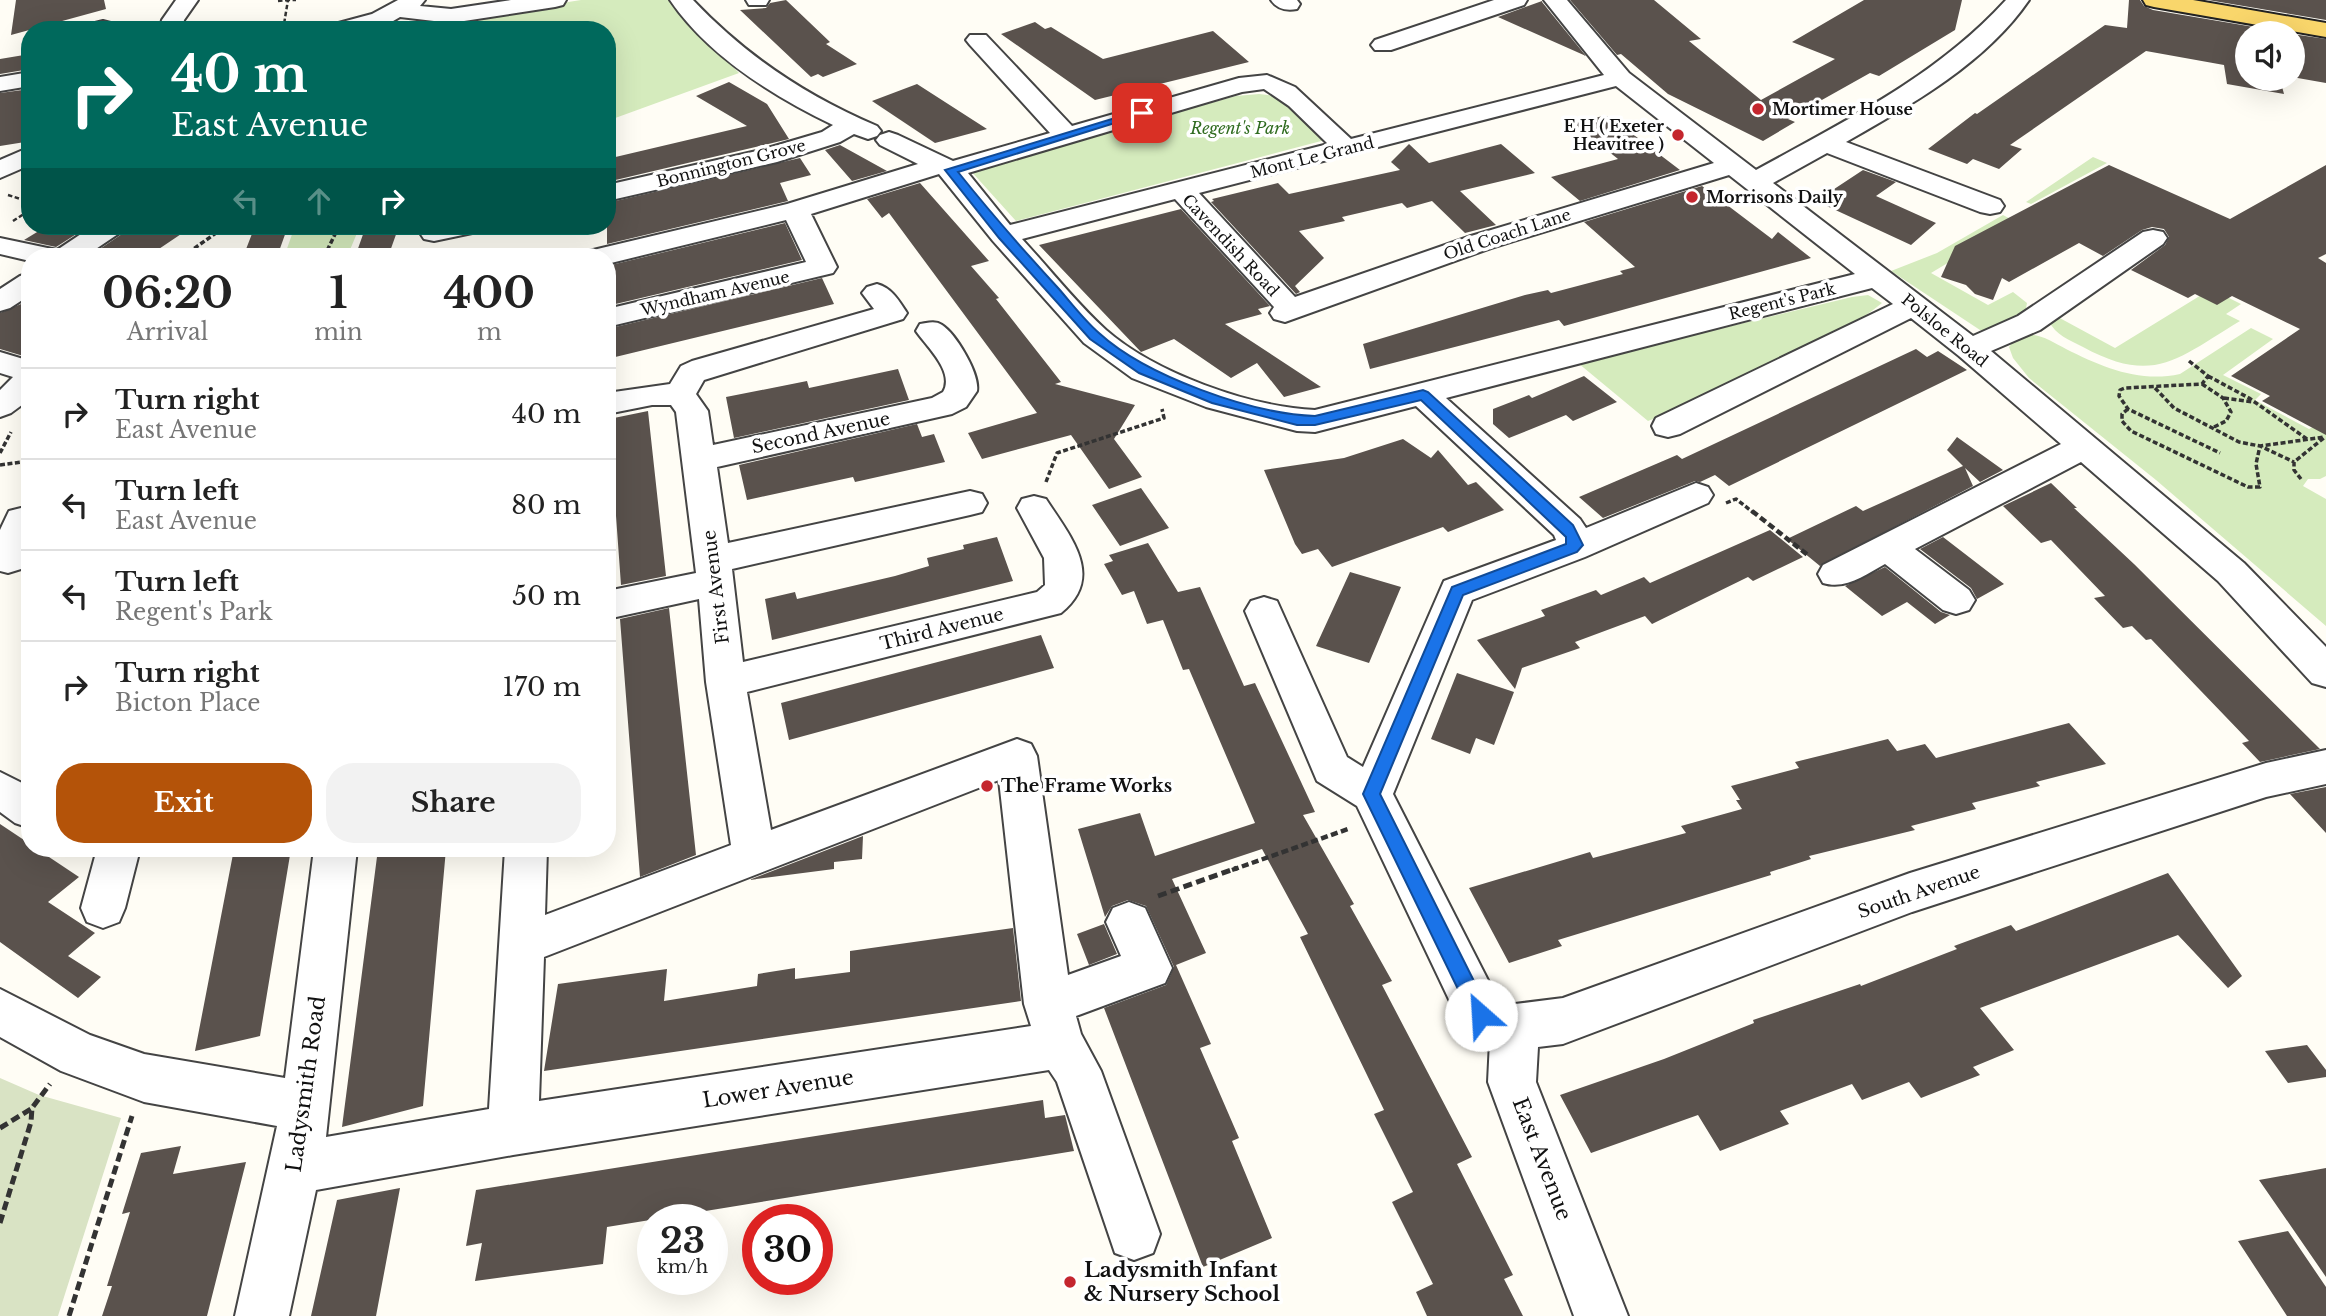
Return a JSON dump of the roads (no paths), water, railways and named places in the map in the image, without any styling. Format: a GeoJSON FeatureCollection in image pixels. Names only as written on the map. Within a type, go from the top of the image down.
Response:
{"type":"FeatureCollection","features":[{"type":"Feature","properties":{"kind":"main road"},"geometry":{"type":"LineString","coordinates":[[2154,0],[2326,30]]}},
{"type":"Feature","properties":{"kind":"street"},"geometry":{"type":"LineString","coordinates":[[173,21],[187,0]]}},
{"type":"Feature","properties":{"kind":"street"},"geometry":{"type":"LineString","coordinates":[[462,21],[555,0]]}},
{"type":"Feature","properties":{"kind":"street"},"geometry":{"type":"LineString","coordinates":[[681,0],[753,69],[799,99],[946,168]]}},
{"type":"Feature","properties":{"kind":"street"},"geometry":{"type":"LineString","coordinates":[[1383,45],[1517,0]]}},
{"type":"Feature","properties":{"kind":"street","name":"Polsloe Road"},"geometry":{"type":"LineString","coordinates":[[1555,0],[1620,78],[1970,349],[2231,572],[2326,672]]}},
{"type":"Feature","properties":{"kind":"street","name":"Old Coach Lane"},"geometry":{"type":"LineString","coordinates":[[1284,307],[1294,307],[1481,242],[1743,174],[1825,142],[1936,74],[1991,31],[2018,0]]}},
{"type":"Feature","properties":{"kind":"street"},"geometry":{"type":"LineString","coordinates":[[373,21],[407,5],[448,21]]}},
{"type":"Feature","properties":{"kind":"street"},"geometry":{"type":"LineString","coordinates":[[978,40],[1067,136]]}},
{"type":"Feature","properties":{"kind":"street","name":"Mont Le Grand"},"geometry":{"type":"LineString","coordinates":[[1003,235],[1620,78]]}},
{"type":"Feature","properties":{"kind":"street"},"geometry":{"type":"LineString","coordinates":[[0,84],[21,80]]}},
{"type":"Feature","properties":{"kind":"street"},"geometry":{"type":"LineString","coordinates":[[616,253],[795,210],[1067,136],[1239,85],[1267,82],[1286,93],[1317,118],[1348,149]]}},
{"type":"Feature","properties":{"kind":"street","name":"Bonnington Grove"},"geometry":{"type":"LineString","coordinates":[[616,191],[768,156],[831,137],[870,132]]}},
{"type":"Feature","properties":{"kind":"street"},"geometry":{"type":"LineString","coordinates":[[1825,142],[1990,206]]}},
{"type":"Feature","properties":{"kind":"street"},"geometry":{"type":"LineString","coordinates":[[0,170],[21,160]]}},
{"type":"Feature","properties":{"kind":"street","name":"Regent's Park"},"geometry":{"type":"LineString","coordinates":[[946,168],[1095,337],[1143,370],[1217,400],[1286,418],[1315,421],[1880,277]]}},
{"type":"Feature","properties":{"kind":"street","name":"Cavendish Road"},"geometry":{"type":"LineString","coordinates":[[1180,190],[1284,307]]}},
{"type":"Feature","properties":{"kind":"street","name":"Wyndham Avenue"},"geometry":{"type":"LineString","coordinates":[[616,316],[823,267],[795,210]]}},
{"type":"Feature","properties":{"kind":"street"},"geometry":{"type":"LineString","coordinates":[[79,248],[98,235]]}},
{"type":"Feature","properties":{"kind":"street"},"geometry":{"type":"LineString","coordinates":[[1970,349],[2029,323],[2153,238]]}},
{"type":"Feature","properties":{"kind":"street"},"geometry":{"type":"LineString","coordinates":[[0,246],[21,251]]}},
{"type":"Feature","properties":{"kind":"street"},"geometry":{"type":"LineString","coordinates":[[0,302],[21,288]]}},
{"type":"Feature","properties":{"kind":"street"},"geometry":{"type":"LineString","coordinates":[[616,402],[652,395],[680,394],[692,373],[703,368],[892,313],[877,293]]}},
{"type":"Feature","properties":{"kind":"street"},"geometry":{"type":"LineString","coordinates":[[1668,426],[1915,305]]}},
{"type":"Feature","properties":{"kind":"street","name":"Second Avenue"},"geometry":{"type":"LineString","coordinates":[[700,459],[955,402],[962,395],[964,383],[961,373],[931,331]]}},
{"type":"Feature","properties":{"kind":"street"},"geometry":{"type":"LineString","coordinates":[[0,362],[21,369]]}},
{"type":"Feature","properties":{"kind":"street"},"geometry":{"type":"LineString","coordinates":[[0,406],[21,390]]}},
{"type":"Feature","properties":{"kind":"street","name":"First Avenue"},"geometry":{"type":"LineString","coordinates":[[680,394],[692,411],[700,459],[726,682],[754,855]]}},
{"type":"Feature","properties":{"kind":"street"},"geometry":{"type":"LineString","coordinates":[[1423,395],[1568,528],[1576,545]]}},
{"type":"Feature","properties":{"kind":"street"},"geometry":{"type":"LineString","coordinates":[[1836,574],[1885,546],[2085,446]]}},
{"type":"Feature","properties":{"kind":"street"},"geometry":{"type":"LineString","coordinates":[[1378,805],[1457,591],[1689,498]]}},
{"type":"Feature","properties":{"kind":"street"},"geometry":{"type":"LineString","coordinates":[[616,602],[714,571],[970,503]]}},
{"type":"Feature","properties":{"kind":"street","name":"Third Avenue"},"geometry":{"type":"LineString","coordinates":[[726,682],[1048,603],[1062,593],[1067,572],[1065,560],[1034,508]]}},
{"type":"Feature","properties":{"kind":"street"},"geometry":{"type":"LineString","coordinates":[[8,561],[13,512]]}},
{"type":"Feature","properties":{"kind":"street"},"geometry":{"type":"LineString","coordinates":[[1885,546],[1956,600]]}},
{"type":"Feature","properties":{"kind":"street"},"geometry":{"type":"LineString","coordinates":[[1264,611],[1332,769],[1378,805],[1481,1015],[1516,1027]]}},
{"type":"Feature","properties":{"kind":"street"},"geometry":{"type":"LineString","coordinates":[[523,944],[1017,756],[1055,1025],[1077,1071],[1134,1234]]}},
{"type":"Feature","properties":{"kind":"street","name":"South Avenue"},"geometry":{"type":"LineString","coordinates":[[1516,1027],[1563,1021],[1910,893],[2266,780],[2326,767]]}},
{"type":"Feature","properties":{"kind":"street"},"geometry":{"type":"LineString","coordinates":[[0,790],[21,804]]}},
{"type":"Feature","properties":{"kind":"street"},"geometry":{"type":"LineString","coordinates":[[101,857],[103,908]]}},
{"type":"Feature","properties":{"kind":"street","name":"Ladysmith Road"},"geometry":{"type":"LineString","coordinates":[[262,1316],[306,1106],[335,857]]}},
{"type":"Feature","properties":{"kind":"street"},"geometry":{"type":"LineString","coordinates":[[513,1130],[526,857]]}},
{"type":"Feature","properties":{"kind":"street","name":"Lower Avenue"},"geometry":{"type":"LineString","coordinates":[[295,1168],[513,1130],[1055,1025],[1149,968],[1138,911]]}},
{"type":"Feature","properties":{"kind":"street"},"geometry":{"type":"LineString","coordinates":[[0,1012],[78,1054],[144,1078],[306,1106]]}},
{"type":"Feature","properties":{"kind":"street","name":"East Avenue"},"geometry":{"type":"LineString","coordinates":[[1516,1027],[1513,1082],[1601,1316]]}},
{"type":"Feature","properties":{"kind":"place","name":"Mortimer House"},"geometry":{"type":"Point","coordinates":[1758,109]}},
{"type":"Feature","properties":{"kind":"place","name":"E H ( Exeter Heavitree )"},"geometry":{"type":"Point","coordinates":[1678,135]}},
{"type":"Feature","properties":{"kind":"place","name":"Morrisons Daily"},"geometry":{"type":"Point","coordinates":[1692,197]}},
{"type":"Feature","properties":{"kind":"place","name":"The Frame Works"},"geometry":{"type":"Point","coordinates":[987,786]}},
{"type":"Feature","properties":{"kind":"place","name":"Ladysmith Infant & Nursery School"},"geometry":{"type":"Point","coordinates":[1070,1282]}}]}
